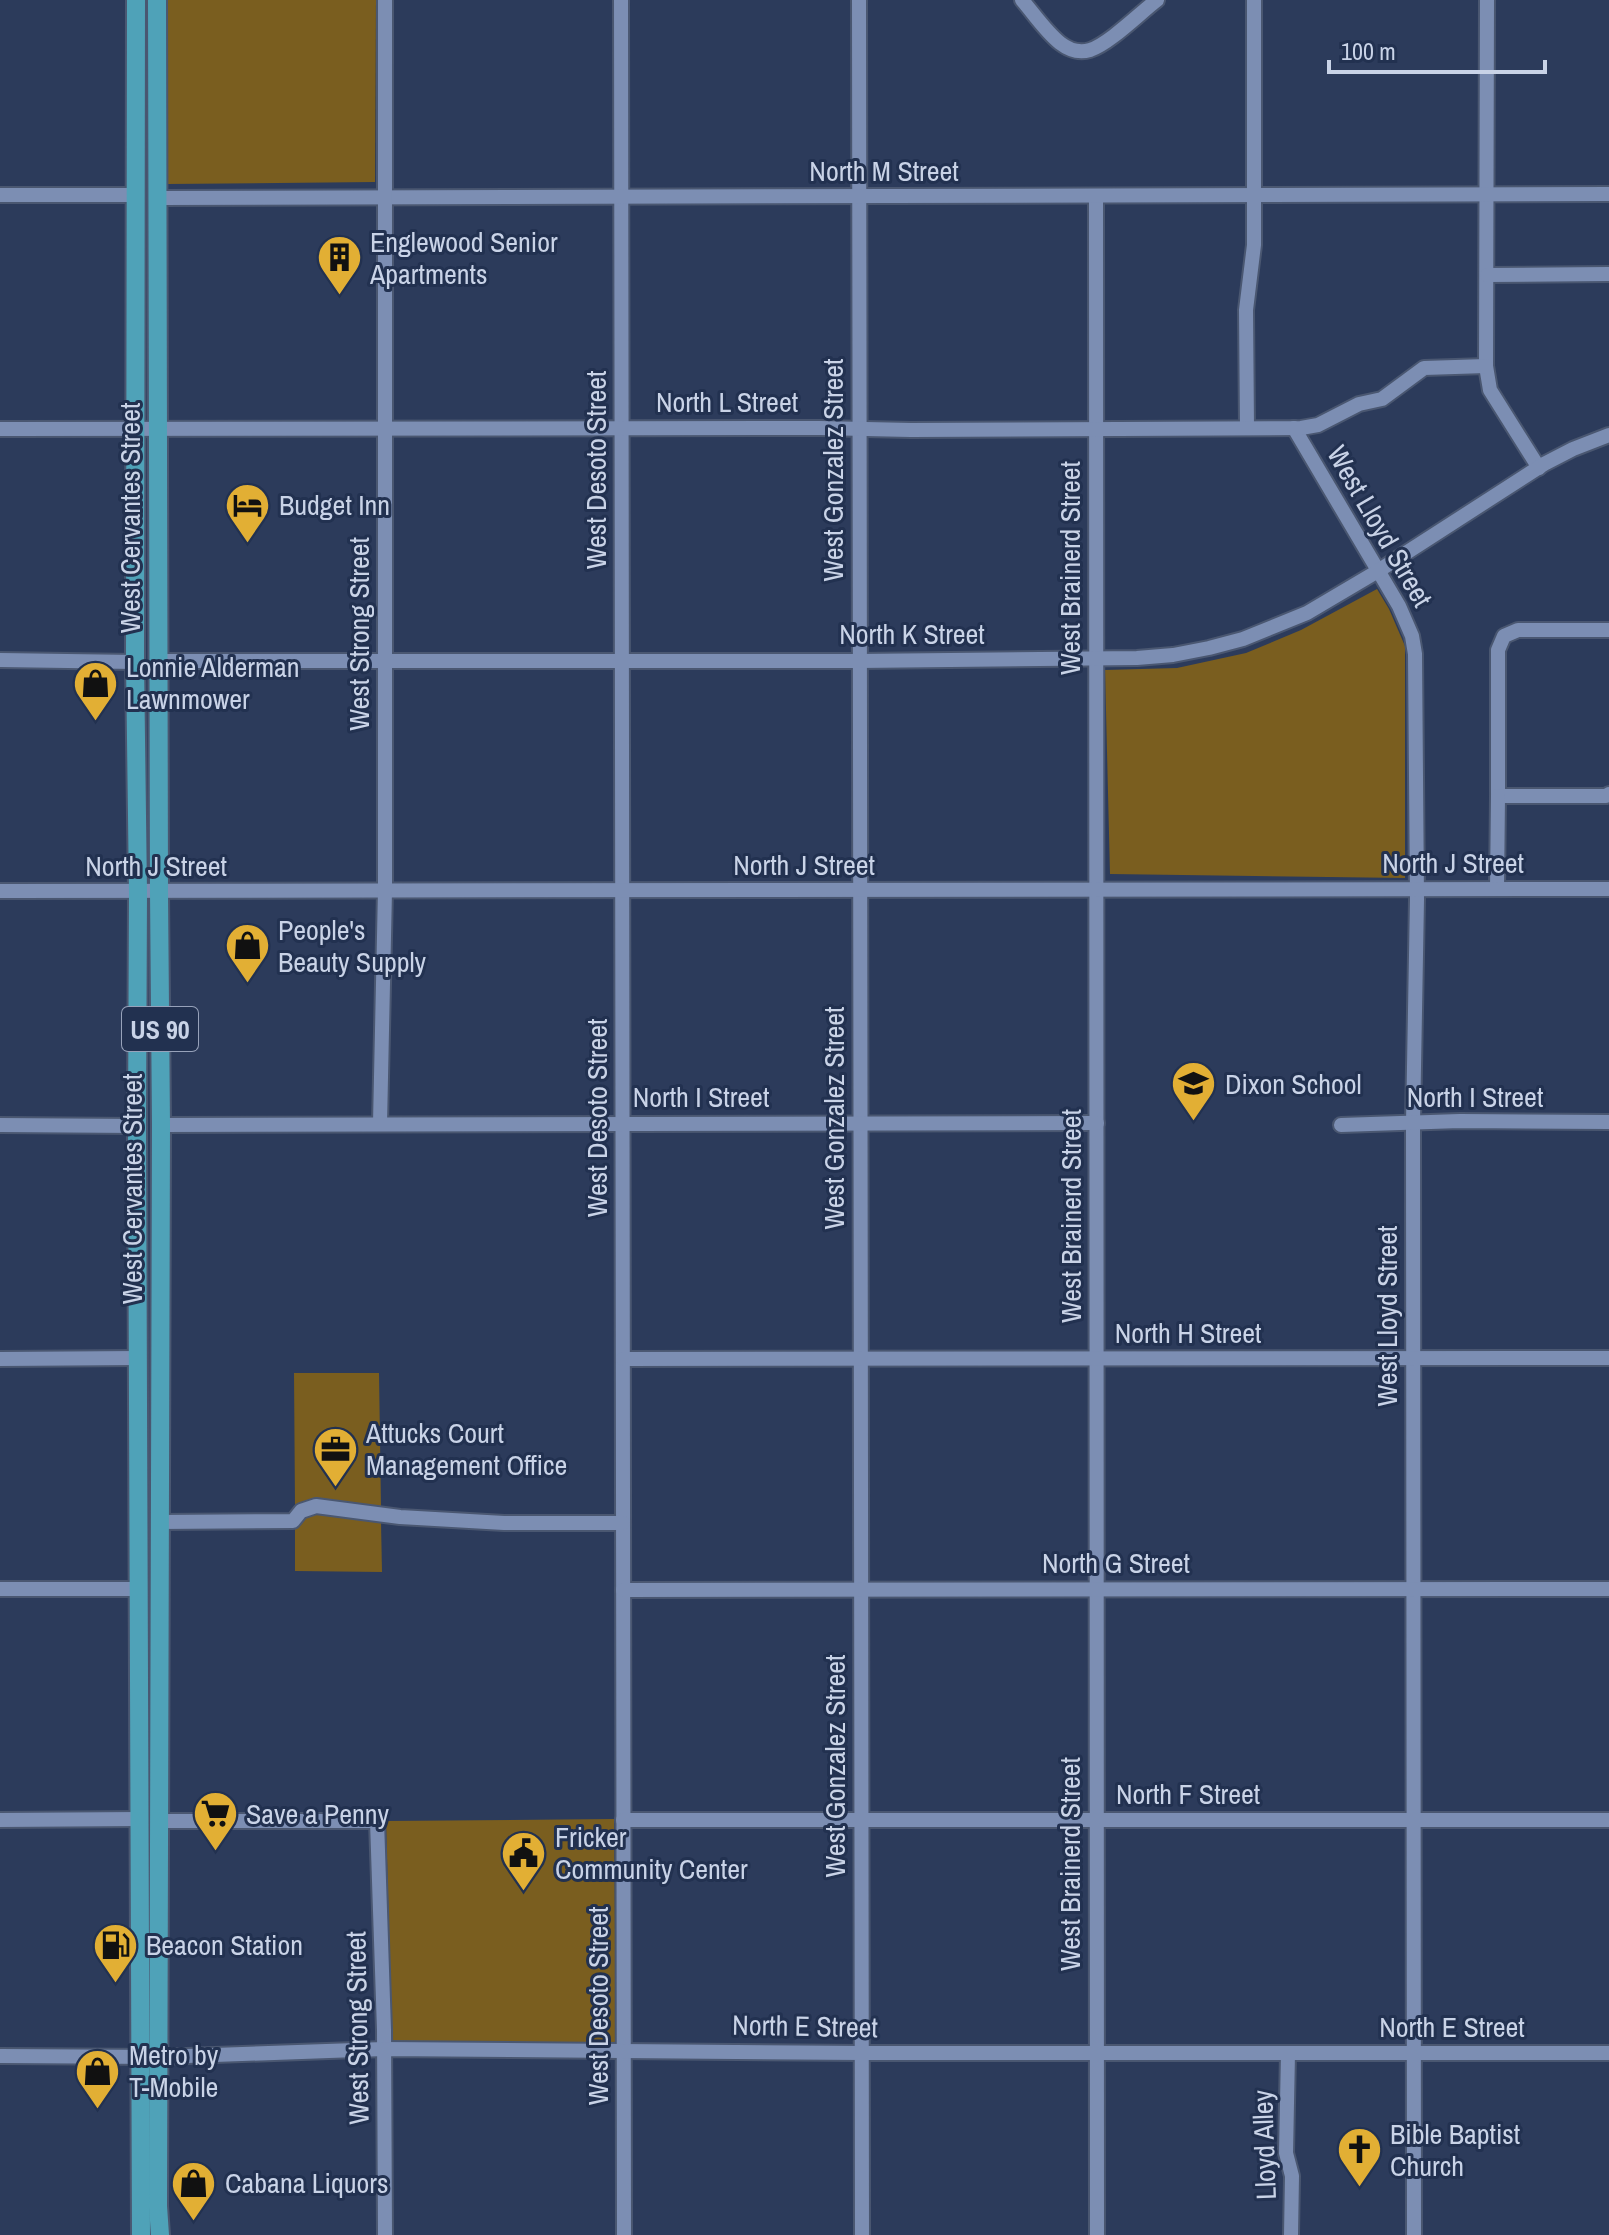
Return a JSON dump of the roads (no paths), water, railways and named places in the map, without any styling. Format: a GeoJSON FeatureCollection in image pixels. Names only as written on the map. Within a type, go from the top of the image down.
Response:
{"type":"FeatureCollection","features":[{"type":"Feature","properties":{"kind":"main road","name":"West Cervantes Street"},"geometry":{"type":"LineString","coordinates":[[136,0],[135,662],[140,1819],[160,2235]]}},
{"type":"Feature","properties":{"kind":"main road","name":"West Cervantes Street"},"geometry":{"type":"LineString","coordinates":[[141,2235],[159,1821],[160,1706],[157,0]]}},
{"type":"Feature","properties":{"kind":"main road"},"geometry":{"type":"LineString","coordinates":[[138,1405],[148,1422],[150,1508],[159,1522]]}},
{"type":"Feature","properties":{"kind":"main road"},"geometry":{"type":"LineString","coordinates":[[139,1589],[147,1592],[151,1600],[151,1677],[160,1706]]}},
{"type":"Feature","properties":{"kind":"street","name":"West Strong Street"},"geometry":{"type":"LineString","coordinates":[[380,1124],[385,890],[385,0]]}},
{"type":"Feature","properties":{"kind":"street","name":"West Desoto Street"},"geometry":{"type":"LineString","coordinates":[[621,0],[624,2235]]}},
{"type":"Feature","properties":{"kind":"street","name":"West Gonzalez Street"},"geometry":{"type":"LineString","coordinates":[[859,0],[862,2235]]}},
{"type":"Feature","properties":{"kind":"street"},"geometry":{"type":"LineString","coordinates":[[1022,0],[1058,41],[1080,51],[1100,45],[1157,0]]}},
{"type":"Feature","properties":{"kind":"street"},"geometry":{"type":"LineString","coordinates":[[1247,428],[1246,310],[1254,245],[1254,0]]}},
{"type":"Feature","properties":{"kind":"street"},"geometry":{"type":"LineString","coordinates":[[1487,0],[1486,366],[1490,390],[1539,468]]}},
{"type":"Feature","properties":{"kind":"street","name":"North M Street"},"geometry":{"type":"LineString","coordinates":[[159,198],[1609,194]]}},
{"type":"Feature","properties":{"kind":"street"},"geometry":{"type":"LineString","coordinates":[[0,195],[136,195]]}},
{"type":"Feature","properties":{"kind":"street","name":"West Brainerd Street"},"geometry":{"type":"LineString","coordinates":[[1096,196],[1097,2235]]}},
{"type":"Feature","properties":{"kind":"street"},"geometry":{"type":"LineString","coordinates":[[1487,275],[1609,274]]}},
{"type":"Feature","properties":{"kind":"street","name":"North L Street"},"geometry":{"type":"LineString","coordinates":[[0,429],[1294,428],[1318,425],[1359,404],[1382,399],[1424,368],[1486,366]]}},
{"type":"Feature","properties":{"kind":"street","name":"West Lloyd Street"},"geometry":{"type":"LineString","coordinates":[[1294,428],[1406,620],[1415,654],[1414,2235]]}},
{"type":"Feature","properties":{"kind":"street","name":"North K Street"},"geometry":{"type":"LineString","coordinates":[[158,661],[859,661],[1097,659],[1173,655],[1243,639],[1307,613],[1539,468],[1573,449],[1609,435]]}},
{"type":"Feature","properties":{"kind":"street"},"geometry":{"type":"LineString","coordinates":[[1497,889],[1498,650],[1504,636],[1518,630],[1609,630]]}},
{"type":"Feature","properties":{"kind":"street"},"geometry":{"type":"LineString","coordinates":[[0,660],[135,662]]}},
{"type":"Feature","properties":{"kind":"street"},"geometry":{"type":"LineString","coordinates":[[1498,796],[1609,794]]}},
{"type":"Feature","properties":{"kind":"street","name":"North J Street"},"geometry":{"type":"LineString","coordinates":[[0,891],[1609,889]]}},
{"type":"Feature","properties":{"kind":"street","name":"North I Street"},"geometry":{"type":"LineString","coordinates":[[1341,1125],[1609,1122]]}},
{"type":"Feature","properties":{"kind":"street","name":"North I Street"},"geometry":{"type":"LineString","coordinates":[[161,1125],[1097,1123]]}},
{"type":"Feature","properties":{"kind":"street"},"geometry":{"type":"LineString","coordinates":[[0,1125],[137,1126]]}},
{"type":"Feature","properties":{"kind":"street"},"geometry":{"type":"LineString","coordinates":[[0,1359],[138,1358]]}},
{"type":"Feature","properties":{"kind":"street","name":"North H Street"},"geometry":{"type":"LineString","coordinates":[[623,1359],[1609,1358]]}},
{"type":"Feature","properties":{"kind":"street"},"geometry":{"type":"LineString","coordinates":[[159,1522],[293,1521],[301,1511],[316,1506],[400,1517],[504,1523],[623,1523]]}},
{"type":"Feature","properties":{"kind":"street"},"geometry":{"type":"LineString","coordinates":[[0,1589],[139,1589]]}},
{"type":"Feature","properties":{"kind":"street","name":"North G Street"},"geometry":{"type":"LineString","coordinates":[[623,1590],[1609,1589]]}},
{"type":"Feature","properties":{"kind":"street"},"geometry":{"type":"LineString","coordinates":[[0,1820],[140,1819]]}},
{"type":"Feature","properties":{"kind":"street","name":"North F Street"},"geometry":{"type":"LineString","coordinates":[[623,1820],[1609,1820]]}},
{"type":"Feature","properties":{"kind":"street","name":"West Strong Street"},"geometry":{"type":"LineString","coordinates":[[159,1821],[377,1821],[384,2049],[385,2235]]}},
{"type":"Feature","properties":{"kind":"street","name":"North E Street"},"geometry":{"type":"LineString","coordinates":[[0,2056],[150,2057],[384,2049],[861,2053],[1609,2053]]}},
{"type":"Feature","properties":{"kind":"street","name":"Lloyd Alley"},"geometry":{"type":"LineString","coordinates":[[1288,2053],[1286,2153],[1292,2176],[1291,2235]]}},
{"type":"Feature","properties":{"kind":"place","name":"Englewood Senior Apartments"},"geometry":{"type":"Point","coordinates":[339,297]}},
{"type":"Feature","properties":{"kind":"place","name":"Budget Inn"},"geometry":{"type":"Point","coordinates":[248,544]}},
{"type":"Feature","properties":{"kind":"place","name":"Lonnie Alderman Lawnmower"},"geometry":{"type":"Point","coordinates":[95,722]}},
{"type":"Feature","properties":{"kind":"place","name":"People's Beauty Supply"},"geometry":{"type":"Point","coordinates":[247,985]}},
{"type":"Feature","properties":{"kind":"place","name":"Dixon School"},"geometry":{"type":"Point","coordinates":[1194,1123]}},
{"type":"Feature","properties":{"kind":"place","name":"Attucks Court Management Office"},"geometry":{"type":"Point","coordinates":[335,1488]}},
{"type":"Feature","properties":{"kind":"place","name":"Save a Penny"},"geometry":{"type":"Point","coordinates":[215,1853]}},
{"type":"Feature","properties":{"kind":"place","name":"Fricker Community Center"},"geometry":{"type":"Point","coordinates":[524,1892]}},
{"type":"Feature","properties":{"kind":"place","name":"Beacon Station"},"geometry":{"type":"Point","coordinates":[115,1984]}},
{"type":"Feature","properties":{"kind":"place","name":"Metro by T-Mobile"},"geometry":{"type":"Point","coordinates":[98,2110]}},
{"type":"Feature","properties":{"kind":"place","name":"Bible Baptist Church"},"geometry":{"type":"Point","coordinates":[1359,2189]}},
{"type":"Feature","properties":{"kind":"place","name":"Cabana Liquors"},"geometry":{"type":"Point","coordinates":[194,2222]}}]}
